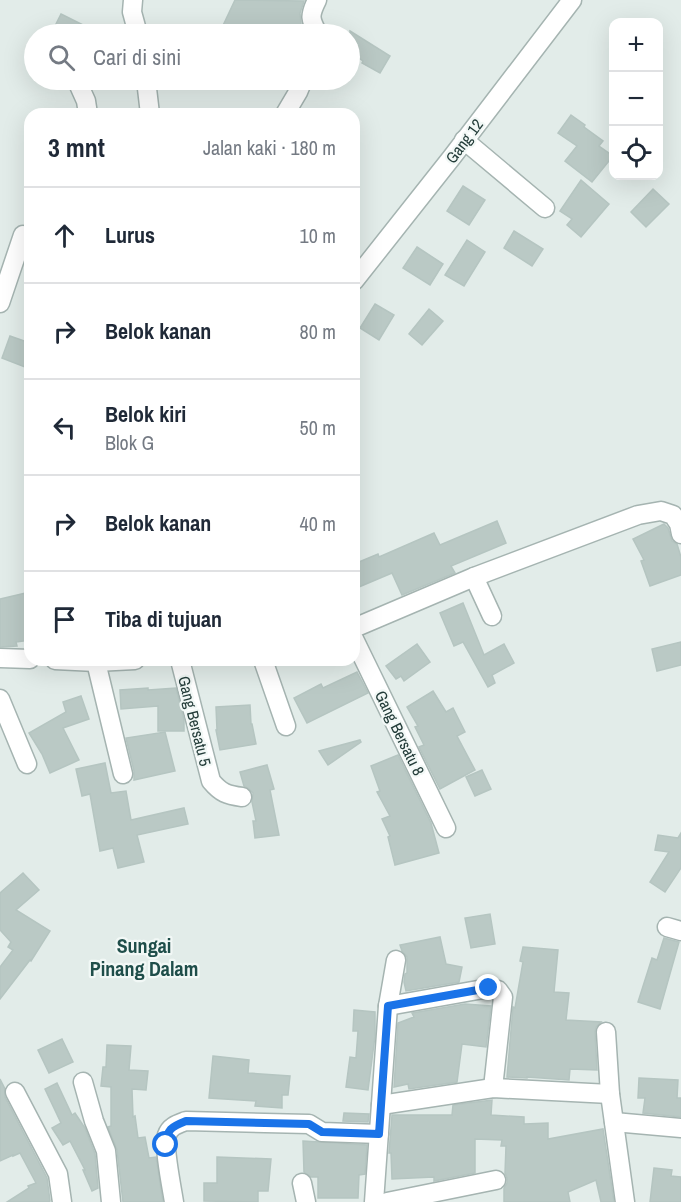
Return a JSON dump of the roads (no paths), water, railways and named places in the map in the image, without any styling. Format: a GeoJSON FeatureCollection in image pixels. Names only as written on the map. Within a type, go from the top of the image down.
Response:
{"type":"FeatureCollection","features":[{"type":"Feature","properties":{"kind":"street"},"geometry":{"type":"LineString","coordinates":[[133,0],[132,12],[135,24]]}},
{"type":"Feature","properties":{"kind":"street"},"geometry":{"type":"LineString","coordinates":[[313,24],[311,15],[317,0]]}},
{"type":"Feature","properties":{"kind":"street","name":"Gang 12"},"geometry":{"type":"LineString","coordinates":[[360,272],[572,0]]}},
{"type":"Feature","properties":{"kind":"street"},"geometry":{"type":"LineString","coordinates":[[81,90],[87,108]]}},
{"type":"Feature","properties":{"kind":"street"},"geometry":{"type":"LineString","coordinates":[[147,90],[149,108]]}},
{"type":"Feature","properties":{"kind":"street"},"geometry":{"type":"LineString","coordinates":[[289,108],[299,90]]}},
{"type":"Feature","properties":{"kind":"street"},"geometry":{"type":"LineString","coordinates":[[464,140],[545,208]]}},
{"type":"Feature","properties":{"kind":"street"},"geometry":{"type":"LineString","coordinates":[[0,303],[23,235]]}},
{"type":"Feature","properties":{"kind":"street"},"geometry":{"type":"LineString","coordinates":[[360,625],[474,577],[638,515],[661,511],[673,515],[679,524],[681,534]]}},
{"type":"Feature","properties":{"kind":"street"},"geometry":{"type":"LineString","coordinates":[[474,577],[492,616]]}},
{"type":"Feature","properties":{"kind":"street","name":"Gang Bersatu 8"},"geometry":{"type":"LineString","coordinates":[[360,651],[446,828]]}},
{"type":"Feature","properties":{"kind":"street"},"geometry":{"type":"LineString","coordinates":[[0,658],[24,659]]}},
{"type":"Feature","properties":{"kind":"street"},"geometry":{"type":"LineString","coordinates":[[86,666],[123,774]]}},
{"type":"Feature","properties":{"kind":"street","name":"Gang Bersatu 5"},"geometry":{"type":"LineString","coordinates":[[182,666],[211,781],[218,790],[228,795],[242,797]]}},
{"type":"Feature","properties":{"kind":"street"},"geometry":{"type":"LineString","coordinates":[[265,666],[286,726]]}},
{"type":"Feature","properties":{"kind":"street"},"geometry":{"type":"LineString","coordinates":[[0,699],[27,764]]}},
{"type":"Feature","properties":{"kind":"street"},"geometry":{"type":"LineString","coordinates":[[375,1202],[388,1006],[396,960]]}},
{"type":"Feature","properties":{"kind":"street"},"geometry":{"type":"LineString","coordinates":[[388,1006],[489,988],[498,990],[503,997],[493,1088]]}},
{"type":"Feature","properties":{"kind":"street"},"geometry":{"type":"LineString","coordinates":[[606,1032],[610,1094],[625,1202]]}},
{"type":"Feature","properties":{"kind":"street"},"geometry":{"type":"LineString","coordinates":[[83,1082],[94,1121],[106,1151],[111,1202]]}},
{"type":"Feature","properties":{"kind":"street"},"geometry":{"type":"LineString","coordinates":[[381,1105],[493,1088],[610,1094]]}},
{"type":"Feature","properties":{"kind":"street"},"geometry":{"type":"LineString","coordinates":[[15,1092],[58,1174],[62,1202]]}},
{"type":"Feature","properties":{"kind":"street"},"geometry":{"type":"LineString","coordinates":[[174,1202],[166,1135],[173,1126],[186,1121],[309,1124],[322,1132],[379,1134]]}},
{"type":"Feature","properties":{"kind":"street"},"geometry":{"type":"LineString","coordinates":[[614,1122],[681,1128]]}},
{"type":"Feature","properties":{"kind":"street"},"geometry":{"type":"LineString","coordinates":[[387,1202],[496,1180]]}},
{"type":"Feature","properties":{"kind":"street"},"geometry":{"type":"LineString","coordinates":[[302,1183],[306,1202]]}},
{"type":"Feature","properties":{"kind":"district","name":"Sungai Pinang Dalam"},"geometry":{"type":"Point","coordinates":[144,958]}}]}
